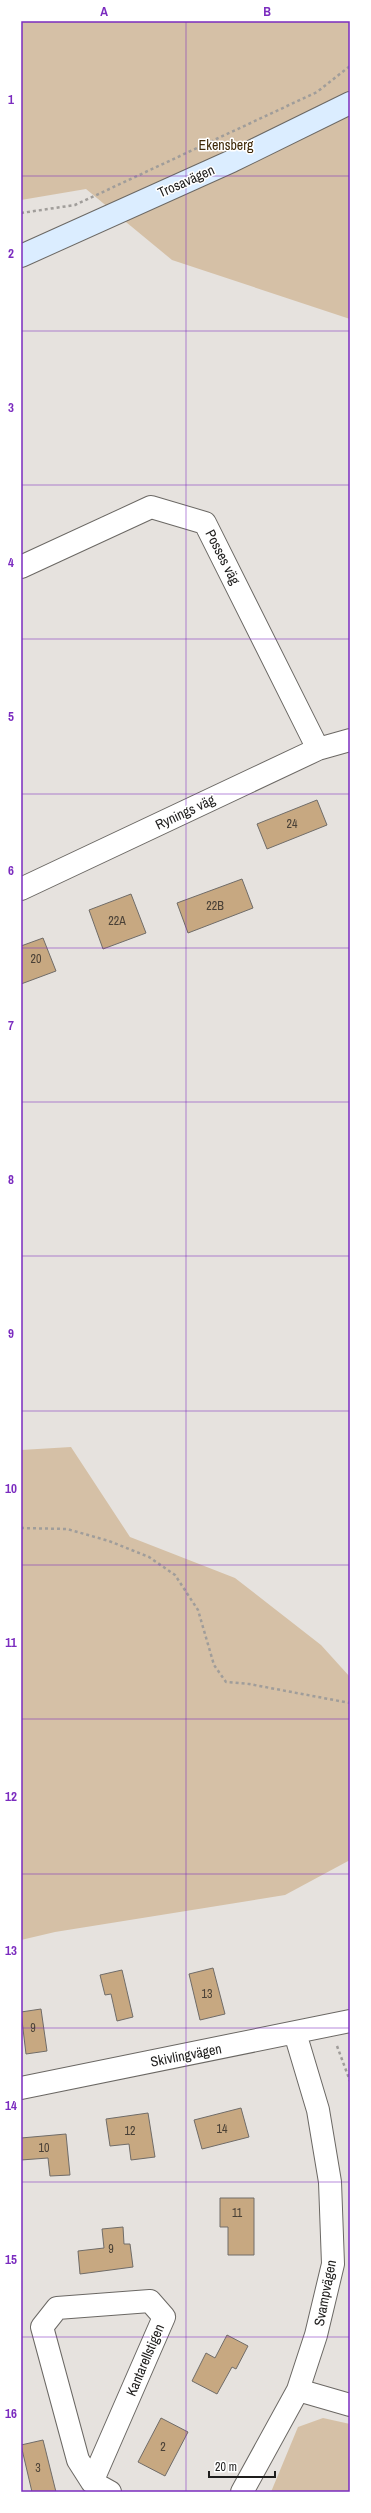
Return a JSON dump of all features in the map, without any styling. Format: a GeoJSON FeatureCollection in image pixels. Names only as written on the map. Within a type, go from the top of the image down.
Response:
{"type":"FeatureCollection","features":[{"type":"Feature","properties":{"kind":"main road","name":"Trosavägen"},"geometry":{"type":"LineString","coordinates":[[21,256],[232,161],[350,102]]}},
{"type":"Feature","properties":{"kind":"street","name":"Posses väg"},"geometry":{"type":"LineString","coordinates":[[21,567],[151,507],[205,523],[318,749]]}},
{"type":"Feature","properties":{"kind":"street","name":"Rynings väg"},"geometry":{"type":"LineString","coordinates":[[21,889],[318,749],[350,740]]}},
{"type":"Feature","properties":{"kind":"street","name":"Skivlingvägen"},"geometry":{"type":"LineString","coordinates":[[21,2088],[350,2021]]}},
{"type":"Feature","properties":{"kind":"street","name":"Svampvägen"},"geometry":{"type":"LineString","coordinates":[[242,2492],[298,2390],[316,2334],[333,2264],[330,2182],[322,2132],[318,2110],[295,2033]]}},
{"type":"Feature","properties":{"kind":"street","name":"Kantarellstigen"},"geometry":{"type":"LineString","coordinates":[[150,2301],[164,2316],[101,2487],[78,2460],[42,2327],[57,2308],[150,2301]]}},
{"type":"Feature","properties":{"kind":"street"},"geometry":{"type":"LineString","coordinates":[[298,2390],[350,2405]]}},
{"type":"Feature","properties":{"kind":"path"},"geometry":{"type":"LineString","coordinates":[[21,213],[75,205],[317,92],[350,66]]}},
{"type":"Feature","properties":{"kind":"path"},"geometry":{"type":"LineString","coordinates":[[21,1528],[67,1529],[109,1541],[149,1557],[175,1575],[198,1610],[214,1665],[226,1682],[249,1684],[350,1703]]}},
{"type":"Feature","properties":{"kind":"path"},"geometry":{"type":"LineString","coordinates":[[329,2026],[350,2081]]}},
{"type":"Feature","properties":{"kind":"green space","name":"Ekensberg"},"geometry":{"type":"Polygon","coordinates":[[[21,21],[350,21],[350,319],[172,260],[86,189],[21,200],[21,21]]]}},
{"type":"Feature","properties":{"kind":"green space"},"geometry":{"type":"Polygon","coordinates":[[[71,1447],[130,1537],[235,1578],[321,1645],[350,1677],[350,1860],[285,1895],[55,1932],[21,1940],[21,1450],[71,1447]]]}},
{"type":"Feature","properties":{"kind":"green space"},"geometry":{"type":"Polygon","coordinates":[[[323,2418],[350,2424],[350,2492],[271,2492],[298,2427],[323,2418]]]}},
{"type":"Feature","properties":{"kind":"building"},"geometry":{"type":"Polygon","coordinates":[[[317,800],[327,825],[267,849],[257,824],[317,800]]]}},
{"type":"Feature","properties":{"kind":"building"},"geometry":{"type":"Polygon","coordinates":[[[242,879],[253,908],[188,933],[177,903],[242,879]]]}},
{"type":"Feature","properties":{"kind":"building"},"geometry":{"type":"Polygon","coordinates":[[[131,894],[146,933],[103,949],[89,910],[131,894]]]}},
{"type":"Feature","properties":{"kind":"building"},"geometry":{"type":"Polygon","coordinates":[[[43,938],[56,971],[21,984],[21,946],[43,938]]]}},
{"type":"Feature","properties":{"kind":"building"},"geometry":{"type":"Polygon","coordinates":[[[213,1968],[225,2014],[200,2020],[189,1974],[213,1968]]]}},
{"type":"Feature","properties":{"kind":"building"},"geometry":{"type":"Polygon","coordinates":[[[122,1970],[133,2017],[117,2021],[111,1994],[105,1995],[100,1975],[122,1970]]]}},
{"type":"Feature","properties":{"kind":"building"},"geometry":{"type":"Polygon","coordinates":[[[41,2009],[47,2051],[26,2054],[21,2012],[41,2009]]]}},
{"type":"Feature","properties":{"kind":"building"},"geometry":{"type":"Polygon","coordinates":[[[241,2108],[249,2137],[202,2149],[194,2120],[241,2108]]]}},
{"type":"Feature","properties":{"kind":"building"},"geometry":{"type":"Polygon","coordinates":[[[148,2113],[155,2157],[131,2160],[129,2144],[110,2146],[106,2119],[148,2113]]]}},
{"type":"Feature","properties":{"kind":"building"},"geometry":{"type":"Polygon","coordinates":[[[66,2134],[70,2175],[50,2176],[48,2158],[21,2160],[21,2138],[66,2134]]]}},
{"type":"Feature","properties":{"kind":"building"},"geometry":{"type":"Polygon","coordinates":[[[220,2198],[254,2198],[254,2255],[228,2255],[228,2227],[220,2227],[220,2198]]]}},
{"type":"Feature","properties":{"kind":"building"},"geometry":{"type":"Polygon","coordinates":[[[123,2227],[124,2244],[130,2244],[133,2267],[80,2274],[78,2251],[104,2248],[102,2229],[123,2227]]]}},
{"type":"Feature","properties":{"kind":"building"},"geometry":{"type":"Polygon","coordinates":[[[227,2335],[248,2346],[236,2369],[232,2367],[217,2394],[192,2381],[206,2353],[215,2358],[227,2335]]]}},
{"type":"Feature","properties":{"kind":"building"},"geometry":{"type":"Polygon","coordinates":[[[161,2418],[188,2432],[165,2476],[138,2462],[161,2418]]]}},
{"type":"Feature","properties":{"kind":"building"},"geometry":{"type":"Polygon","coordinates":[[[43,2440],[56,2492],[32,2492],[21,2445],[43,2440]]]}}]}
